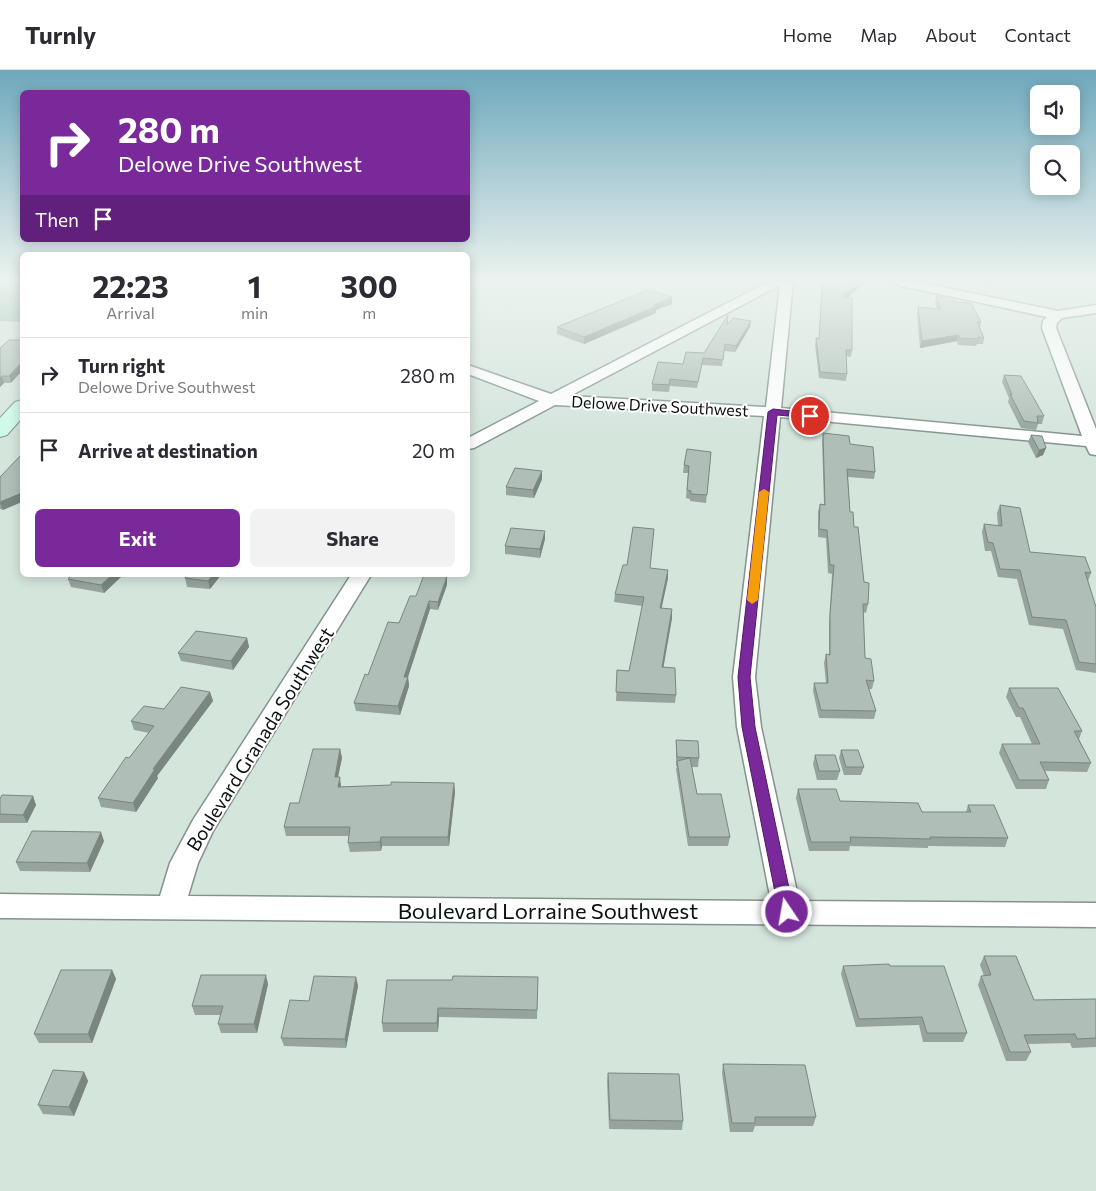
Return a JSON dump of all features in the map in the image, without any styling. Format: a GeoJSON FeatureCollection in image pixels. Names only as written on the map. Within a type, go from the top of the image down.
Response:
{"type":"FeatureCollection","features":[{"type":"Feature","properties":{"kind":"street"},"geometry":{"type":"LineString","coordinates":[[470,443],[679,333]]}},
{"type":"Feature","properties":{"kind":"street"},"geometry":{"type":"LineString","coordinates":[[781,333],[744,677],[749,727],[787,912]]}},
{"type":"Feature","properties":{"kind":"street"},"geometry":{"type":"LineString","coordinates":[[1051,333],[1095,445]]}},
{"type":"Feature","properties":{"kind":"street","name":"Delowe Drive Southwest"},"geometry":{"type":"LineString","coordinates":[[470,370],[552,400],[773,412],[1095,445]]}},
{"type":"Feature","properties":{"kind":"street"},"geometry":{"type":"LineString","coordinates":[[0,432],[20,408]]}},
{"type":"Feature","properties":{"kind":"street","name":"Boulevard Granada Southwest"},"geometry":{"type":"LineString","coordinates":[[170,908],[184,863],[202,827],[360,577]]}},
{"type":"Feature","properties":{"kind":"street","name":"Boulevard Lorraine Southwest"},"geometry":{"type":"LineString","coordinates":[[0,906],[1096,915]]}},
{"type":"Feature","properties":{"kind":"building"},"geometry":{"type":"Polygon","coordinates":[[[574,333],[593,333],[584,337],[574,333]]]}},
{"type":"Feature","properties":{"kind":"building"},"geometry":{"type":"Polygon","coordinates":[[[716,333],[744,333],[736,346],[725,344],[723,360],[703,358],[698,382],[670,379],[669,385],[652,384],[658,362],[683,364],[686,352],[704,353],[716,333]]]}},
{"type":"Feature","properties":{"kind":"building"},"geometry":{"type":"Polygon","coordinates":[[[819,333],[852,333],[852,350],[846,350],[847,374],[820,372],[816,338],[819,339],[819,333]]]}},
{"type":"Feature","properties":{"kind":"building"},"geometry":{"type":"Polygon","coordinates":[[[921,333],[982,333],[984,338],[960,338],[958,335],[922,341],[921,333]]]}},
{"type":"Feature","properties":{"kind":"building"},"geometry":{"type":"Polygon","coordinates":[[[9,340],[20,340],[20,364],[9,376],[2,376],[0,378],[0,348],[9,340]]]}},
{"type":"Feature","properties":{"kind":"building"},"geometry":{"type":"Polygon","coordinates":[[[1004,375],[1021,376],[1044,416],[1037,416],[1038,423],[1024,421],[1010,394],[1012,395],[1004,375]]]}},
{"type":"Feature","properties":{"kind":"building"},"geometry":{"type":"Polygon","coordinates":[[[823,433],[849,436],[850,444],[873,447],[875,472],[847,469],[850,512],[853,512],[854,527],[858,527],[864,582],[869,583],[868,604],[863,604],[865,658],[871,659],[874,681],[866,680],[876,711],[821,710],[814,683],[828,683],[826,654],[830,655],[830,614],[834,565],[830,565],[827,530],[819,529],[820,504],[825,505],[823,433]]]}},
{"type":"Feature","properties":{"kind":"building"},"geometry":{"type":"Polygon","coordinates":[[[1031,435],[1042,436],[1046,448],[1039,450],[1031,435]]]}},
{"type":"Feature","properties":{"kind":"building"},"geometry":{"type":"Polygon","coordinates":[[[687,449],[711,452],[707,495],[691,494],[691,491],[687,490],[689,466],[684,465],[687,449]]]}},
{"type":"Feature","properties":{"kind":"building"},"geometry":{"type":"Polygon","coordinates":[[[20,456],[20,494],[0,502],[0,477],[20,456]]]}},
{"type":"Feature","properties":{"kind":"building"},"geometry":{"type":"Polygon","coordinates":[[[515,468],[542,471],[533,490],[506,487],[515,468]]]}},
{"type":"Feature","properties":{"kind":"building"},"geometry":{"type":"Polygon","coordinates":[[[1000,505],[1020,508],[1030,552],[1085,557],[1091,573],[1085,572],[1096,607],[1096,664],[1079,662],[1066,620],[1032,617],[1020,570],[1000,569],[993,543],[988,542],[984,524],[1002,526],[1000,505]]]}},
{"type":"Feature","properties":{"kind":"building"},"geometry":{"type":"Polygon","coordinates":[[[633,527],[654,529],[650,568],[668,570],[660,608],[672,609],[662,667],[675,668],[676,695],[616,692],[617,670],[629,671],[644,597],[615,594],[623,565],[627,565],[633,527]]]}},
{"type":"Feature","properties":{"kind":"building"},"geometry":{"type":"Polygon","coordinates":[[[511,528],[545,531],[540,549],[505,546],[511,528]]]}},
{"type":"Feature","properties":{"kind":"building"},"geometry":{"type":"Polygon","coordinates":[[[70,577],[110,577],[101,585],[68,579],[70,577]]]}},
{"type":"Feature","properties":{"kind":"building"},"geometry":{"type":"Polygon","coordinates":[[[186,577],[211,577],[208,581],[186,577]]]}},
{"type":"Feature","properties":{"kind":"building"},"geometry":{"type":"Polygon","coordinates":[[[423,577],[447,577],[438,602],[429,601],[404,677],[408,677],[398,706],[354,703],[365,674],[368,675],[388,622],[399,623],[410,596],[416,596],[423,577]]]}},
{"type":"Feature","properties":{"kind":"building"},"geometry":{"type":"Polygon","coordinates":[[[196,631],[247,638],[231,661],[178,653],[196,631]]]}},
{"type":"Feature","properties":{"kind":"building"},"geometry":{"type":"Polygon","coordinates":[[[181,687],[210,692],[153,769],[155,769],[133,803],[98,798],[126,757],[129,758],[154,726],[131,721],[144,706],[164,709],[181,687]]]}},
{"type":"Feature","properties":{"kind":"building"},"geometry":{"type":"Polygon","coordinates":[[[1009,688],[1058,688],[1082,731],[1074,731],[1091,763],[1040,762],[1049,780],[1019,780],[1002,744],[1040,744],[1023,708],[1019,708],[1009,688]]]}},
{"type":"Feature","properties":{"kind":"building"},"geometry":{"type":"Polygon","coordinates":[[[676,740],[698,741],[699,758],[677,757],[676,740]]]}},
{"type":"Feature","properties":{"kind":"building"},"geometry":{"type":"Polygon","coordinates":[[[313,749],[340,749],[335,777],[340,777],[338,787],[391,785],[391,782],[454,783],[448,837],[381,837],[380,842],[348,843],[350,827],[284,827],[290,803],[299,803],[313,749]]]}},
{"type":"Feature","properties":{"kind":"building"},"geometry":{"type":"Polygon","coordinates":[[[841,750],[858,750],[864,767],[846,767],[841,750]]]}},
{"type":"Feature","properties":{"kind":"building"},"geometry":{"type":"Polygon","coordinates":[[[815,755],[835,755],[840,771],[819,771],[815,755]]]}},
{"type":"Feature","properties":{"kind":"building"},"geometry":{"type":"Polygon","coordinates":[[[690,758],[697,794],[721,794],[730,837],[689,837],[677,761],[690,758]]]}},
{"type":"Feature","properties":{"kind":"building"},"geometry":{"type":"Polygon","coordinates":[[[798,789],[836,789],[840,801],[918,803],[922,812],[971,812],[968,805],[994,805],[1008,838],[850,837],[851,842],[811,842],[798,789]]]}},
{"type":"Feature","properties":{"kind":"building"},"geometry":{"type":"Polygon","coordinates":[[[2,795],[33,796],[23,815],[0,814],[0,799],[2,795]]]}},
{"type":"Feature","properties":{"kind":"building"},"geometry":{"type":"Polygon","coordinates":[[[32,831],[101,832],[87,863],[16,862],[32,831]]]}},
{"type":"Feature","properties":{"kind":"building"},"geometry":{"type":"Polygon","coordinates":[[[984,956],[1016,956],[1034,1000],[1096,999],[1096,1038],[1077,1039],[1075,1034],[1024,1035],[1031,1052],[1010,1052],[981,976],[991,975],[984,956]]]}},
{"type":"Feature","properties":{"kind":"building"},"geometry":{"type":"Polygon","coordinates":[[[889,964],[890,966],[944,966],[967,1033],[927,1033],[922,1017],[859,1019],[843,966],[889,964]]]}},
{"type":"Feature","properties":{"kind":"building"},"geometry":{"type":"Polygon","coordinates":[[[61,970],[112,970],[88,1034],[34,1034],[61,970]]]}},
{"type":"Feature","properties":{"kind":"building"},"geometry":{"type":"Polygon","coordinates":[[[201,975],[266,975],[254,1024],[218,1024],[223,1006],[192,1006],[201,975]]]}},
{"type":"Feature","properties":{"kind":"building"},"geometry":{"type":"Polygon","coordinates":[[[314,976],[356,977],[345,1039],[281,1038],[290,1000],[309,1001],[314,976]]]}},
{"type":"Feature","properties":{"kind":"building"},"geometry":{"type":"Polygon","coordinates":[[[453,976],[538,977],[537,1010],[438,1008],[437,1023],[382,1023],[387,980],[452,980],[453,976]]]}},
{"type":"Feature","properties":{"kind":"building"},"geometry":{"type":"Polygon","coordinates":[[[723,1064],[805,1065],[816,1117],[755,1117],[755,1123],[732,1123],[723,1064]]]}},
{"type":"Feature","properties":{"kind":"building"},"geometry":{"type":"Polygon","coordinates":[[[53,1070],[84,1072],[69,1107],[38,1105],[53,1070]]]}},
{"type":"Feature","properties":{"kind":"building"},"geometry":{"type":"Polygon","coordinates":[[[608,1073],[679,1074],[683,1121],[610,1120],[608,1073]]]}},
{"type":"Feature","properties":{"kind":"slow traffic"},"geometry":{"type":"LineString","coordinates":[[752,600],[764,492]]}},
{"type":"Feature","properties":{"kind":"route"},"geometry":{"type":"LineString","coordinates":[[787,912],[749,727],[744,677],[773,412],[810,416]]}}]}
